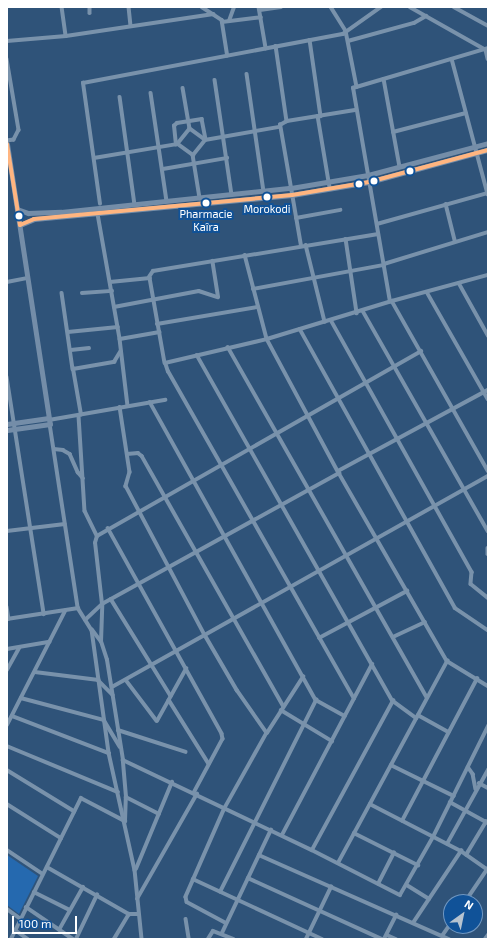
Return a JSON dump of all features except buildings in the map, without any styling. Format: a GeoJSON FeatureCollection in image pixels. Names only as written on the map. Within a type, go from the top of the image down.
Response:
{"type":"FeatureCollection","features":[{"type":"Feature","properties":{"kind":"street"},"geometry":{"type":"LineString","coordinates":[[62,7],[66,36]]}},
{"type":"Feature","properties":{"kind":"street"},"geometry":{"type":"LineString","coordinates":[[90,7],[90,12]]}},
{"type":"Feature","properties":{"kind":"street"},"geometry":{"type":"LineString","coordinates":[[128,7],[131,26]]}},
{"type":"Feature","properties":{"kind":"street"},"geometry":{"type":"LineString","coordinates":[[202,7],[222,22],[228,56]]}},
{"type":"Feature","properties":{"kind":"street"},"geometry":{"type":"LineString","coordinates":[[229,21],[234,7]]}},
{"type":"Feature","properties":{"kind":"street"},"geometry":{"type":"LineString","coordinates":[[266,48],[260,9],[281,7]]}},
{"type":"Feature","properties":{"kind":"street"},"geometry":{"type":"LineString","coordinates":[[331,7],[346,31],[357,87]]}},
{"type":"Feature","properties":{"kind":"street"},"geometry":{"type":"LineString","coordinates":[[100,204],[84,83],[310,40],[346,31],[381,7]]}},
{"type":"Feature","properties":{"kind":"street"},"geometry":{"type":"LineString","coordinates":[[410,7],[487,49]]}},
{"type":"Feature","properties":{"kind":"street"},"geometry":{"type":"LineString","coordinates":[[454,7],[488,26]]}},
{"type":"Feature","properties":{"kind":"street"},"geometry":{"type":"LineString","coordinates":[[7,41],[66,36],[213,14]]}},
{"type":"Feature","properties":{"kind":"street"},"geometry":{"type":"LineString","coordinates":[[348,40],[414,23],[426,16]]}},
{"type":"Feature","properties":{"kind":"street"},"geometry":{"type":"LineString","coordinates":[[222,22],[261,17]]}},
{"type":"Feature","properties":{"kind":"street"},"geometry":{"type":"LineString","coordinates":[[310,40],[330,188]]}},
{"type":"Feature","properties":{"kind":"street"},"geometry":{"type":"LineString","coordinates":[[276,46],[287,121]]}},
{"type":"Feature","properties":{"kind":"street"},"geometry":{"type":"LineString","coordinates":[[487,49],[488,59]]}},
{"type":"Feature","properties":{"kind":"street"},"geometry":{"type":"LineString","coordinates":[[487,49],[353,88],[391,301],[488,471]]}},
{"type":"Feature","properties":{"kind":"street"},"geometry":{"type":"LineString","coordinates":[[7,59],[19,130],[14,140],[7,143],[78,608],[92,630],[102,642]]}},
{"type":"Feature","properties":{"kind":"street"},"geometry":{"type":"LineString","coordinates":[[377,224],[488,193],[452,59]]}},
{"type":"Feature","properties":{"kind":"street"},"geometry":{"type":"LineString","coordinates":[[247,74],[264,192]]}},
{"type":"Feature","properties":{"kind":"street"},"geometry":{"type":"LineString","coordinates":[[384,79],[400,168]]}},
{"type":"Feature","properties":{"kind":"street"},"geometry":{"type":"LineString","coordinates":[[215,80],[232,195]]}},
{"type":"Feature","properties":{"kind":"street"},"geometry":{"type":"LineString","coordinates":[[183,88],[190,129],[205,140]]}},
{"type":"Feature","properties":{"kind":"street"},"geometry":{"type":"LineString","coordinates":[[151,93],[167,201]]}},
{"type":"Feature","properties":{"kind":"street"},"geometry":{"type":"LineString","coordinates":[[120,97],[135,204]]}},
{"type":"Feature","properties":{"kind":"street"},"geometry":{"type":"LineString","coordinates":[[200,198],[193,155],[205,140],[279,127],[287,121],[356,110]]}},
{"type":"Feature","properties":{"kind":"street"},"geometry":{"type":"LineString","coordinates":[[394,132],[466,113]]}},
{"type":"Feature","properties":{"kind":"street"},"geometry":{"type":"LineString","coordinates":[[177,145],[175,124],[188,121],[202,119],[205,140]]}},
{"type":"Feature","properties":{"kind":"street"},"geometry":{"type":"LineString","coordinates":[[279,127],[301,246]]}},
{"type":"Feature","properties":{"kind":"street"},"geometry":{"type":"LineString","coordinates":[[94,158],[177,145],[190,129]]}},
{"type":"Feature","properties":{"kind":"street"},"geometry":{"type":"LineString","coordinates":[[17,209],[28,213],[61,212],[264,192],[368,175],[400,168],[488,144]]}},
{"type":"Feature","properties":{"kind":"street"},"geometry":{"type":"LineString","coordinates":[[177,145],[193,155]]}},
{"type":"Feature","properties":{"kind":"street"},"geometry":{"type":"LineString","coordinates":[[20,225],[34,219],[292,195],[369,182],[488,150]]}},
{"type":"Feature","properties":{"kind":"street"},"geometry":{"type":"LineString","coordinates":[[163,169],[227,158]]}},
{"type":"Feature","properties":{"kind":"street"},"geometry":{"type":"LineString","coordinates":[[446,204],[455,241]]}},
{"type":"Feature","properties":{"kind":"street"},"geometry":{"type":"LineString","coordinates":[[296,218],[340,210]]}},
{"type":"Feature","properties":{"kind":"street"},"geometry":{"type":"LineString","coordinates":[[98,214],[120,339],[128,406]]}},
{"type":"Feature","properties":{"kind":"street"},"geometry":{"type":"LineString","coordinates":[[253,289],[384,264],[488,232]]}},
{"type":"Feature","properties":{"kind":"street"},"geometry":{"type":"LineString","coordinates":[[110,282],[149,277],[154,271],[378,234]]}},
{"type":"Feature","properties":{"kind":"street"},"geometry":{"type":"LineString","coordinates":[[346,239],[357,313]]}},
{"type":"Feature","properties":{"kind":"street"},"geometry":{"type":"LineString","coordinates":[[306,245],[312,278],[325,322]]}},
{"type":"Feature","properties":{"kind":"street"},"geometry":{"type":"LineString","coordinates":[[245,255],[267,339],[339,472],[447,661],[488,686]]}},
{"type":"Feature","properties":{"kind":"street"},"geometry":{"type":"LineString","coordinates":[[114,307],[200,291],[218,297],[212,261]]}},
{"type":"Feature","properties":{"kind":"street"},"geometry":{"type":"LineString","coordinates":[[165,363],[267,339],[357,313],[391,301],[488,276]]}},
{"type":"Feature","properties":{"kind":"street"},"geometry":{"type":"LineString","coordinates":[[149,277],[157,324],[168,372],[354,699]]}},
{"type":"Feature","properties":{"kind":"street"},"geometry":{"type":"LineString","coordinates":[[7,282],[28,278]]}},
{"type":"Feature","properties":{"kind":"street"},"geometry":{"type":"LineString","coordinates":[[459,283],[488,335]]}},
{"type":"Feature","properties":{"kind":"street"},"geometry":{"type":"LineString","coordinates":[[82,293],[112,291]]}},
{"type":"Feature","properties":{"kind":"street"},"geometry":{"type":"LineString","coordinates":[[427,292],[486,391],[488,398]]}},
{"type":"Feature","properties":{"kind":"street"},"geometry":{"type":"LineString","coordinates":[[62,293],[80,415],[85,511],[97,536]]}},
{"type":"Feature","properties":{"kind":"street"},"geometry":{"type":"LineString","coordinates":[[157,324],[258,307]]}},
{"type":"Feature","properties":{"kind":"street"},"geometry":{"type":"LineString","coordinates":[[363,311],[463,491],[488,531]]}},
{"type":"Feature","properties":{"kind":"street"},"geometry":{"type":"LineString","coordinates":[[331,320],[472,572],[471,584],[488,598]]}},
{"type":"Feature","properties":{"kind":"street"},"geometry":{"type":"LineString","coordinates":[[68,332],[118,327]]}},
{"type":"Feature","properties":{"kind":"street"},"geometry":{"type":"LineString","coordinates":[[300,329],[455,608],[488,630]]}},
{"type":"Feature","properties":{"kind":"street"},"geometry":{"type":"LineString","coordinates":[[120,339],[159,332]]}},
{"type":"Feature","properties":{"kind":"street"},"geometry":{"type":"LineString","coordinates":[[228,347],[427,698]]}},
{"type":"Feature","properties":{"kind":"street"},"geometry":{"type":"LineString","coordinates":[[71,350],[89,348]]}},
{"type":"Feature","properties":{"kind":"street"},"geometry":{"type":"LineString","coordinates":[[73,369],[114,362],[121,351]]}},
{"type":"Feature","properties":{"kind":"street"},"geometry":{"type":"LineString","coordinates":[[125,821],[126,797],[121,748],[112,687],[102,642],[102,604],[95,543],[97,536],[108,528],[420,351]]}},
{"type":"Feature","properties":{"kind":"street"},"geometry":{"type":"LineString","coordinates":[[197,355],[394,701],[417,716],[449,732]]}},
{"type":"Feature","properties":{"kind":"street"},"geometry":{"type":"LineString","coordinates":[[7,377],[44,614]]}},
{"type":"Feature","properties":{"kind":"street"},"geometry":{"type":"LineString","coordinates":[[85,620],[102,604],[486,391]]}},
{"type":"Feature","properties":{"kind":"street"},"geometry":{"type":"LineString","coordinates":[[7,430],[15,426],[165,400]]}},
{"type":"Feature","properties":{"kind":"street"},"geometry":{"type":"LineString","coordinates":[[150,402],[316,700],[345,716]]}},
{"type":"Feature","properties":{"kind":"street"},"geometry":{"type":"LineString","coordinates":[[120,407],[130,472],[126,486],[137,512],[237,690],[267,733]]}},
{"type":"Feature","properties":{"kind":"street"},"geometry":{"type":"LineString","coordinates":[[7,424],[15,426]]}},
{"type":"Feature","properties":{"kind":"street"},"geometry":{"type":"LineString","coordinates":[[54,449],[63,450],[70,454],[78,472],[83,478]]}},
{"type":"Feature","properties":{"kind":"street"},"geometry":{"type":"LineString","coordinates":[[127,454],[138,453],[142,456],[233,620],[283,705]]}},
{"type":"Feature","properties":{"kind":"street"},"geometry":{"type":"LineString","coordinates":[[112,687],[488,476]]}},
{"type":"Feature","properties":{"kind":"street"},"geometry":{"type":"LineString","coordinates":[[7,531],[65,524]]}},
{"type":"Feature","properties":{"kind":"street"},"geometry":{"type":"LineString","coordinates":[[108,528],[222,734],[223,739],[209,764],[196,794],[137,900]]}},
{"type":"Feature","properties":{"kind":"street"},"geometry":{"type":"LineString","coordinates":[[488,548],[488,554]]}},
{"type":"Feature","properties":{"kind":"street"},"geometry":{"type":"LineString","coordinates":[[319,638],[407,591]]}},
{"type":"Feature","properties":{"kind":"street"},"geometry":{"type":"LineString","coordinates":[[111,599],[209,764]]}},
{"type":"Feature","properties":{"kind":"street"},"geometry":{"type":"LineString","coordinates":[[7,607],[8,619],[78,608]]}},
{"type":"Feature","properties":{"kind":"street"},"geometry":{"type":"LineString","coordinates":[[7,725],[65,610]]}},
{"type":"Feature","properties":{"kind":"street"},"geometry":{"type":"LineString","coordinates":[[393,638],[425,622]]}},
{"type":"Feature","properties":{"kind":"street"},"geometry":{"type":"LineString","coordinates":[[92,630],[109,753],[135,870],[138,914],[142,939]]}},
{"type":"Feature","properties":{"kind":"street"},"geometry":{"type":"LineString","coordinates":[[7,649],[49,642]]}},
{"type":"Feature","properties":{"kind":"street"},"geometry":{"type":"LineString","coordinates":[[7,670],[19,648]]}},
{"type":"Feature","properties":{"kind":"street"},"geometry":{"type":"LineString","coordinates":[[338,863],[447,661]]}},
{"type":"Feature","properties":{"kind":"street"},"geometry":{"type":"LineString","coordinates":[[282,835],[372,664]]}},
{"type":"Feature","properties":{"kind":"street"},"geometry":{"type":"LineString","coordinates":[[126,680],[156,720],[186,669]]}},
{"type":"Feature","properties":{"kind":"street"},"geometry":{"type":"LineString","coordinates":[[35,672],[98,680],[113,695]]}},
{"type":"Feature","properties":{"kind":"street"},"geometry":{"type":"LineString","coordinates":[[226,923],[187,902],[186,897],[225,808],[283,705],[303,677]]}},
{"type":"Feature","properties":{"kind":"street"},"geometry":{"type":"LineString","coordinates":[[402,821],[477,679]]}},
{"type":"Feature","properties":{"kind":"street"},"geometry":{"type":"LineString","coordinates":[[21,698],[104,720],[121,748]]}},
{"type":"Feature","properties":{"kind":"street"},"geometry":{"type":"LineString","coordinates":[[220,892],[316,700]]}},
{"type":"Feature","properties":{"kind":"street"},"geometry":{"type":"LineString","coordinates":[[312,850],[394,701]]}},
{"type":"Feature","properties":{"kind":"street"},"geometry":{"type":"LineString","coordinates":[[281,710],[303,725],[332,741]]}},
{"type":"Feature","properties":{"kind":"street"},"geometry":{"type":"LineString","coordinates":[[12,716],[109,753]]}},
{"type":"Feature","properties":{"kind":"street"},"geometry":{"type":"LineString","coordinates":[[122,760],[172,782],[282,835],[400,895],[433,837],[488,726]]}},
{"type":"Feature","properties":{"kind":"street"},"geometry":{"type":"LineString","coordinates":[[118,730],[186,752]]}},
{"type":"Feature","properties":{"kind":"street"},"geometry":{"type":"LineString","coordinates":[[7,746],[118,792]]}},
{"type":"Feature","properties":{"kind":"street"},"geometry":{"type":"LineString","coordinates":[[391,765],[454,796]]}},
{"type":"Feature","properties":{"kind":"street"},"geometry":{"type":"LineString","coordinates":[[468,767],[473,774],[476,789]]}},
{"type":"Feature","properties":{"kind":"street"},"geometry":{"type":"LineString","coordinates":[[7,770],[74,811]]}},
{"type":"Feature","properties":{"kind":"street"},"geometry":{"type":"LineString","coordinates":[[447,844],[479,783],[488,770]]}},
{"type":"Feature","properties":{"kind":"street"},"geometry":{"type":"LineString","coordinates":[[135,870],[172,782]]}},
{"type":"Feature","properties":{"kind":"street"},"geometry":{"type":"LineString","coordinates":[[479,783],[488,788]]}},
{"type":"Feature","properties":{"kind":"street"},"geometry":{"type":"LineString","coordinates":[[126,797],[159,814]]}},
{"type":"Feature","properties":{"kind":"street"},"geometry":{"type":"LineString","coordinates":[[11,939],[74,811],[83,798],[125,821]]}},
{"type":"Feature","properties":{"kind":"street"},"geometry":{"type":"LineString","coordinates":[[450,802],[487,822],[466,855]]}},
{"type":"Feature","properties":{"kind":"street"},"geometry":{"type":"LineString","coordinates":[[7,804],[61,838]]}},
{"type":"Feature","properties":{"kind":"street"},"geometry":{"type":"LineString","coordinates":[[370,804],[461,851],[488,869],[471,894]]}},
{"type":"Feature","properties":{"kind":"street"},"geometry":{"type":"LineString","coordinates":[[222,933],[271,830]]}},
{"type":"Feature","properties":{"kind":"street"},"geometry":{"type":"LineString","coordinates":[[354,833],[418,865]]}},
{"type":"Feature","properties":{"kind":"street"},"geometry":{"type":"LineString","coordinates":[[7,850],[43,874]]}},
{"type":"Feature","properties":{"kind":"street"},"geometry":{"type":"LineString","coordinates":[[413,923],[461,851]]}},
{"type":"Feature","properties":{"kind":"street"},"geometry":{"type":"LineString","coordinates":[[378,884],[394,853]]}},
{"type":"Feature","properties":{"kind":"street"},"geometry":{"type":"LineString","coordinates":[[259,855],[449,939]]}},
{"type":"Feature","properties":{"kind":"street"},"geometry":{"type":"LineString","coordinates":[[47,867],[129,914],[138,914]]}},
{"type":"Feature","properties":{"kind":"street"},"geometry":{"type":"LineString","coordinates":[[248,878],[383,939],[396,915]]}},
{"type":"Feature","properties":{"kind":"street"},"geometry":{"type":"LineString","coordinates":[[193,879],[322,939]]}},
{"type":"Feature","properties":{"kind":"street"},"geometry":{"type":"LineString","coordinates":[[407,885],[429,899]]}},
{"type":"Feature","properties":{"kind":"street"},"geometry":{"type":"LineString","coordinates":[[59,930],[83,887]]}},
{"type":"Feature","properties":{"kind":"street"},"geometry":{"type":"LineString","coordinates":[[306,939],[331,887]]}},
{"type":"Feature","properties":{"kind":"street"},"geometry":{"type":"LineString","coordinates":[[34,892],[70,910]]}},
{"type":"Feature","properties":{"kind":"street"},"geometry":{"type":"LineString","coordinates":[[76,939],[97,895]]}},
{"type":"Feature","properties":{"kind":"street"},"geometry":{"type":"LineString","coordinates":[[26,907],[73,939]]}},
{"type":"Feature","properties":{"kind":"street"},"geometry":{"type":"LineString","coordinates":[[7,909],[21,919]]}},
{"type":"Feature","properties":{"kind":"street"},"geometry":{"type":"LineString","coordinates":[[114,939],[129,914]]}},
{"type":"Feature","properties":{"kind":"street"},"geometry":{"type":"LineString","coordinates":[[186,919],[189,939]]}},
{"type":"Feature","properties":{"kind":"street"},"geometry":{"type":"LineString","coordinates":[[15,930],[28,939]]}},
{"type":"Feature","properties":{"kind":"street"},"geometry":{"type":"LineString","coordinates":[[208,939],[213,931],[222,933],[234,939]]}},
{"type":"Feature","properties":{"kind":"street"},"geometry":{"type":"LineString","coordinates":[[386,934],[396,939]]}},
{"type":"Feature","properties":{"kind":"street"},"geometry":{"type":"LineString","coordinates":[[485,939],[488,935]]}},
{"type":"Feature","properties":{"kind":"shaded area"},"geometry":{"type":"Polygon","coordinates":[[[7,855],[38,876],[19,914],[7,905],[7,855]]]}},
{"type":"Feature","properties":{"kind":"transit line"},"geometry":{"type":"LineString","coordinates":[[7,144],[20,225],[34,219],[292,195],[369,182],[488,150]]}},
{"type":"Feature","properties":{"kind":"place","name":"Morokodi"},"geometry":{"type":"Point","coordinates":[267,197]}},
{"type":"Feature","properties":{"kind":"place","name":"Pharmacie Kaîra"},"geometry":{"type":"Point","coordinates":[206,203]}}]}
